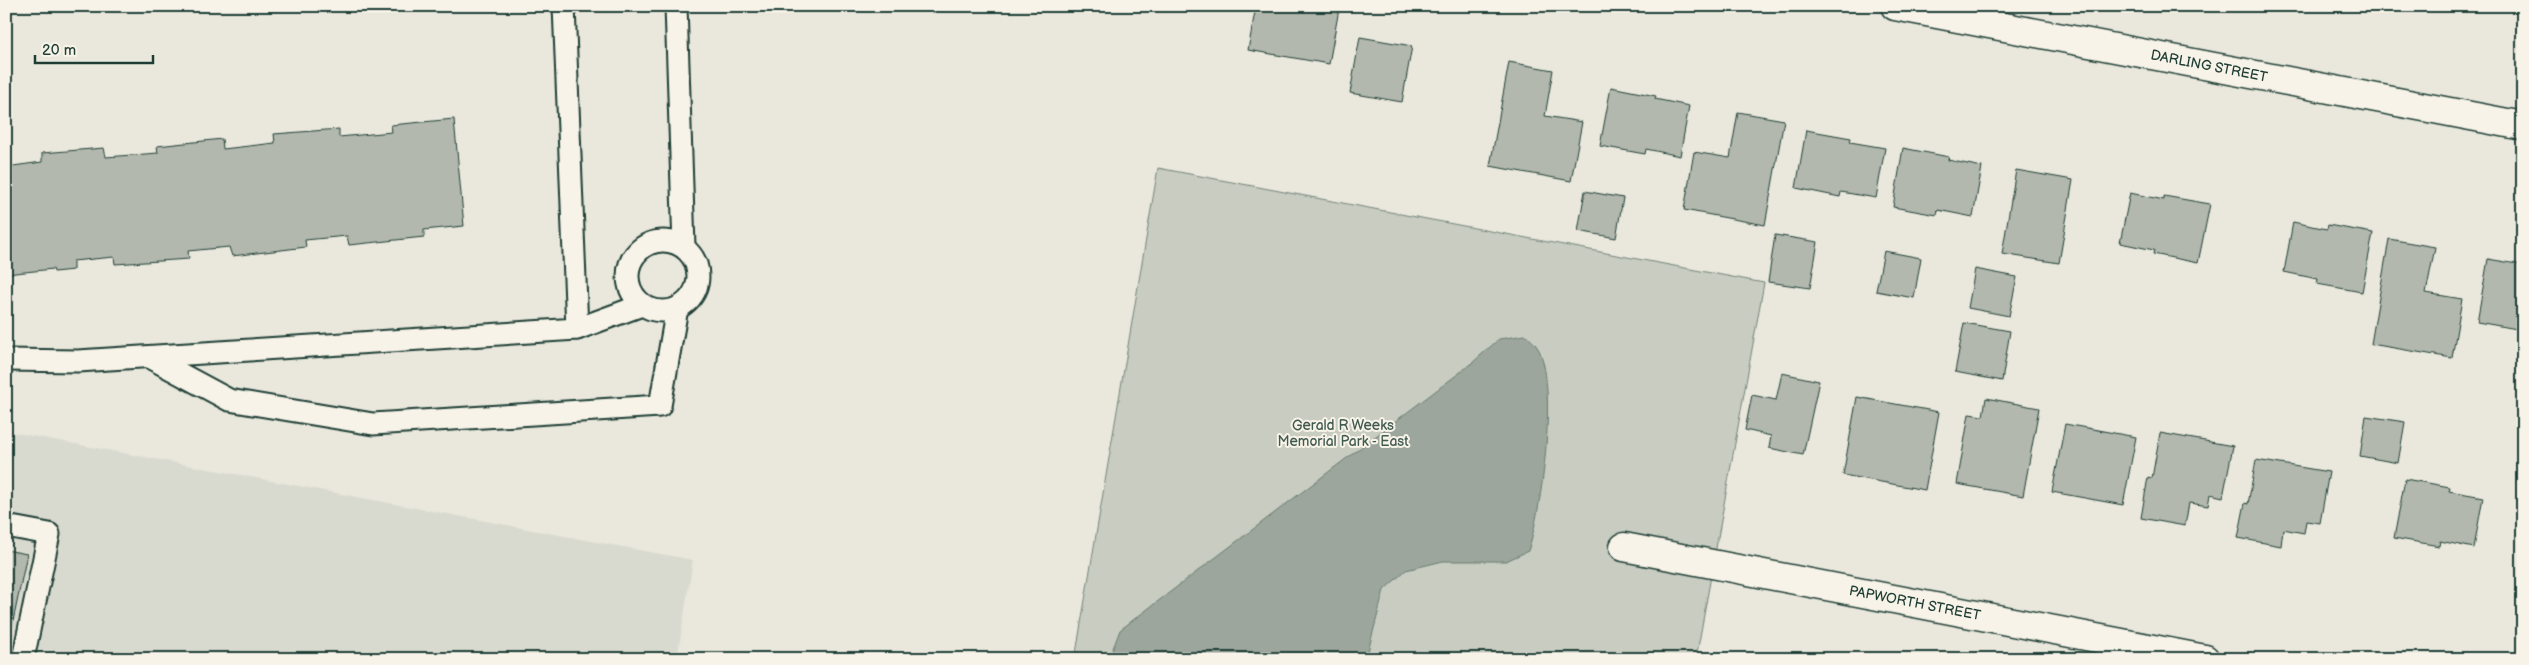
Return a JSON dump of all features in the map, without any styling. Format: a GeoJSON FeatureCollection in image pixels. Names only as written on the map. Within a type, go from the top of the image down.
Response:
{"type":"FeatureCollection","features":[{"type":"Feature","properties":{"kind":"street","name":"DARLING STREET"},"geometry":{"type":"LineString","coordinates":[[1895,6],[2523,126]]}},
{"type":"Feature","properties":{"kind":"street","name":"PAPWORTH STREET"},"geometry":{"type":"LineString","coordinates":[[1624,547],[2205,659]]}},
{"type":"Feature","properties":{"kind":"lane"},"geometry":{"type":"LineString","coordinates":[[564,6],[577,329]]}},
{"type":"Feature","properties":{"kind":"lane"},"geometry":{"type":"LineString","coordinates":[[676,6],[684,248]]}},
{"type":"Feature","properties":{"kind":"lane"},"geometry":{"type":"LineString","coordinates":[[666,241],[684,248],[695,262],[698,280],[691,297],[677,308],[659,311],[642,305],[630,290],[627,273],[634,255],[648,244],[666,241]]}},
{"type":"Feature","properties":{"kind":"lane"},"geometry":{"type":"LineString","coordinates":[[6,360],[78,361],[577,329],[642,305]]}},
{"type":"Feature","properties":{"kind":"lane"},"geometry":{"type":"LineString","coordinates":[[149,357],[229,400],[373,424],[660,406],[677,308]]}},
{"type":"Feature","properties":{"kind":"lane"},"geometry":{"type":"LineString","coordinates":[[6,526],[49,534],[24,659]]}},
{"type":"Feature","properties":{"kind":"shaded area"},"geometry":{"type":"Polygon","coordinates":[[[1525,335],[1534,342],[1540,352],[1545,371],[1547,394],[1546,451],[1538,508],[1528,551],[1506,561],[1443,561],[1406,570],[1384,590],[1366,659],[1109,659],[1120,630],[1471,364],[1499,339],[1525,335]]]}},
{"type":"Feature","properties":{"kind":"shaded area"},"geometry":{"type":"Polygon","coordinates":[[[6,431],[693,560],[677,659],[6,659],[6,431]]]}},
{"type":"Feature","properties":{"kind":"green space","name":"Gerald R Weeks Memorial Park - East"},"geometry":{"type":"Polygon","coordinates":[[[1158,168],[1764,283],[1696,659],[1075,659],[1158,168]]]}},
{"type":"Feature","properties":{"kind":"building"},"geometry":{"type":"Polygon","coordinates":[[[1256,6],[1321,6],[1339,9],[1329,64],[1248,50],[1256,6]]]}},
{"type":"Feature","properties":{"kind":"building"},"geometry":{"type":"Polygon","coordinates":[[[1360,37],[1412,46],[1402,102],[1350,93],[1360,37]]]}},
{"type":"Feature","properties":{"kind":"building"},"geometry":{"type":"Polygon","coordinates":[[[1509,62],[1553,70],[1545,116],[1582,122],[1571,181],[1490,166],[1509,62]]]}},
{"type":"Feature","properties":{"kind":"building"},"geometry":{"type":"Polygon","coordinates":[[[1611,87],[1656,96],[1655,99],[1689,106],[1680,156],[1646,149],[1645,154],[1600,146],[1611,87]]]}},
{"type":"Feature","properties":{"kind":"building"},"geometry":{"type":"Polygon","coordinates":[[[1738,112],[1784,120],[1765,225],[1684,210],[1694,152],[1730,158],[1738,112]]]}},
{"type":"Feature","properties":{"kind":"building"},"geometry":{"type":"Polygon","coordinates":[[[454,119],[464,226],[424,230],[424,237],[349,245],[347,236],[305,240],[306,247],[232,256],[229,247],[188,251],[189,259],[115,264],[114,257],[73,261],[73,270],[54,272],[53,269],[6,274],[6,167],[42,162],[42,153],[104,148],[106,157],[158,153],[157,146],[222,139],[223,149],[275,143],[274,134],[339,129],[339,137],[392,132],[391,125],[454,119]]]}},
{"type":"Feature","properties":{"kind":"building"},"geometry":{"type":"Polygon","coordinates":[[[1806,130],[1851,138],[1850,142],[1885,148],[1876,198],[1841,192],[1840,197],[1796,188],[1806,130]]]}},
{"type":"Feature","properties":{"kind":"building"},"geometry":{"type":"Polygon","coordinates":[[[1903,148],[1949,157],[1948,160],[1982,167],[1973,217],[1938,210],[1937,215],[1893,207],[1903,148]]]}},
{"type":"Feature","properties":{"kind":"building"},"geometry":{"type":"Polygon","coordinates":[[[2016,170],[2073,180],[2059,263],[2002,254],[2016,170]]]}},
{"type":"Feature","properties":{"kind":"building"},"geometry":{"type":"Polygon","coordinates":[[[1585,191],[1623,198],[1616,238],[1578,231],[1585,191]]]}},
{"type":"Feature","properties":{"kind":"building"},"geometry":{"type":"Polygon","coordinates":[[[2130,193],[2164,200],[2164,196],[2210,204],[2198,263],[2153,254],[2154,250],[2120,243],[2130,193]]]}},
{"type":"Feature","properties":{"kind":"building"},"geometry":{"type":"Polygon","coordinates":[[[2293,222],[2327,229],[2328,225],[2373,233],[2362,292],[2317,284],[2318,279],[2284,272],[2293,222]]]}},
{"type":"Feature","properties":{"kind":"building"},"geometry":{"type":"Polygon","coordinates":[[[1775,235],[1818,242],[1810,288],[1768,282],[1775,235]]]}},
{"type":"Feature","properties":{"kind":"building"},"geometry":{"type":"Polygon","coordinates":[[[2389,239],[2435,247],[2426,293],[2462,299],[2452,358],[2371,344],[2389,239]]]}},
{"type":"Feature","properties":{"kind":"building"},"geometry":{"type":"Polygon","coordinates":[[[1884,251],[1921,258],[1914,298],[1876,291],[1884,251]]]}},
{"type":"Feature","properties":{"kind":"building"},"geometry":{"type":"Polygon","coordinates":[[[2488,259],[2523,265],[2523,330],[2477,322],[2488,259]]]}},
{"type":"Feature","properties":{"kind":"building"},"geometry":{"type":"Polygon","coordinates":[[[1975,269],[2017,277],[2009,316],[1968,308],[1975,269]]]}},
{"type":"Feature","properties":{"kind":"building"},"geometry":{"type":"Polygon","coordinates":[[[1964,323],[2010,331],[2002,381],[1955,372],[1964,323]]]}},
{"type":"Feature","properties":{"kind":"building"},"geometry":{"type":"Polygon","coordinates":[[[1782,373],[1819,381],[1803,455],[1769,448],[1771,436],[1745,430],[1752,395],[1776,400],[1782,373]]]}},
{"type":"Feature","properties":{"kind":"building"},"geometry":{"type":"Polygon","coordinates":[[[1857,397],[1939,412],[1925,490],[1843,475],[1857,397]]]}},
{"type":"Feature","properties":{"kind":"building"},"geometry":{"type":"Polygon","coordinates":[[[1986,398],[2039,408],[2023,496],[1957,484],[1969,414],[1983,416],[1986,398]]]}},
{"type":"Feature","properties":{"kind":"building"},"geometry":{"type":"Polygon","coordinates":[[[2366,416],[2405,422],[2398,463],[2360,456],[2366,416]]]}},
{"type":"Feature","properties":{"kind":"building"},"geometry":{"type":"Polygon","coordinates":[[[2065,424],[2136,437],[2123,505],[2052,492],[2065,424]]]}},
{"type":"Feature","properties":{"kind":"building"},"geometry":{"type":"Polygon","coordinates":[[[2160,433],[2233,446],[2223,497],[2210,494],[2208,506],[2189,503],[2185,526],[2141,518],[2148,477],[2152,478],[2160,433]]]}},
{"type":"Feature","properties":{"kind":"building"},"geometry":{"type":"Polygon","coordinates":[[[2256,460],[2329,472],[2320,523],[2306,521],[2304,533],[2283,529],[2281,546],[2238,538],[2245,503],[2248,504],[2256,460]]]}},
{"type":"Feature","properties":{"kind":"building"},"geometry":{"type":"Polygon","coordinates":[[[2405,479],[2450,487],[2449,491],[2483,497],[2474,548],[2440,541],[2439,546],[2394,538],[2405,479]]]}},
{"type":"Feature","properties":{"kind":"building"},"geometry":{"type":"Polygon","coordinates":[[[6,550],[27,554],[6,655],[6,550]]]}}]}
